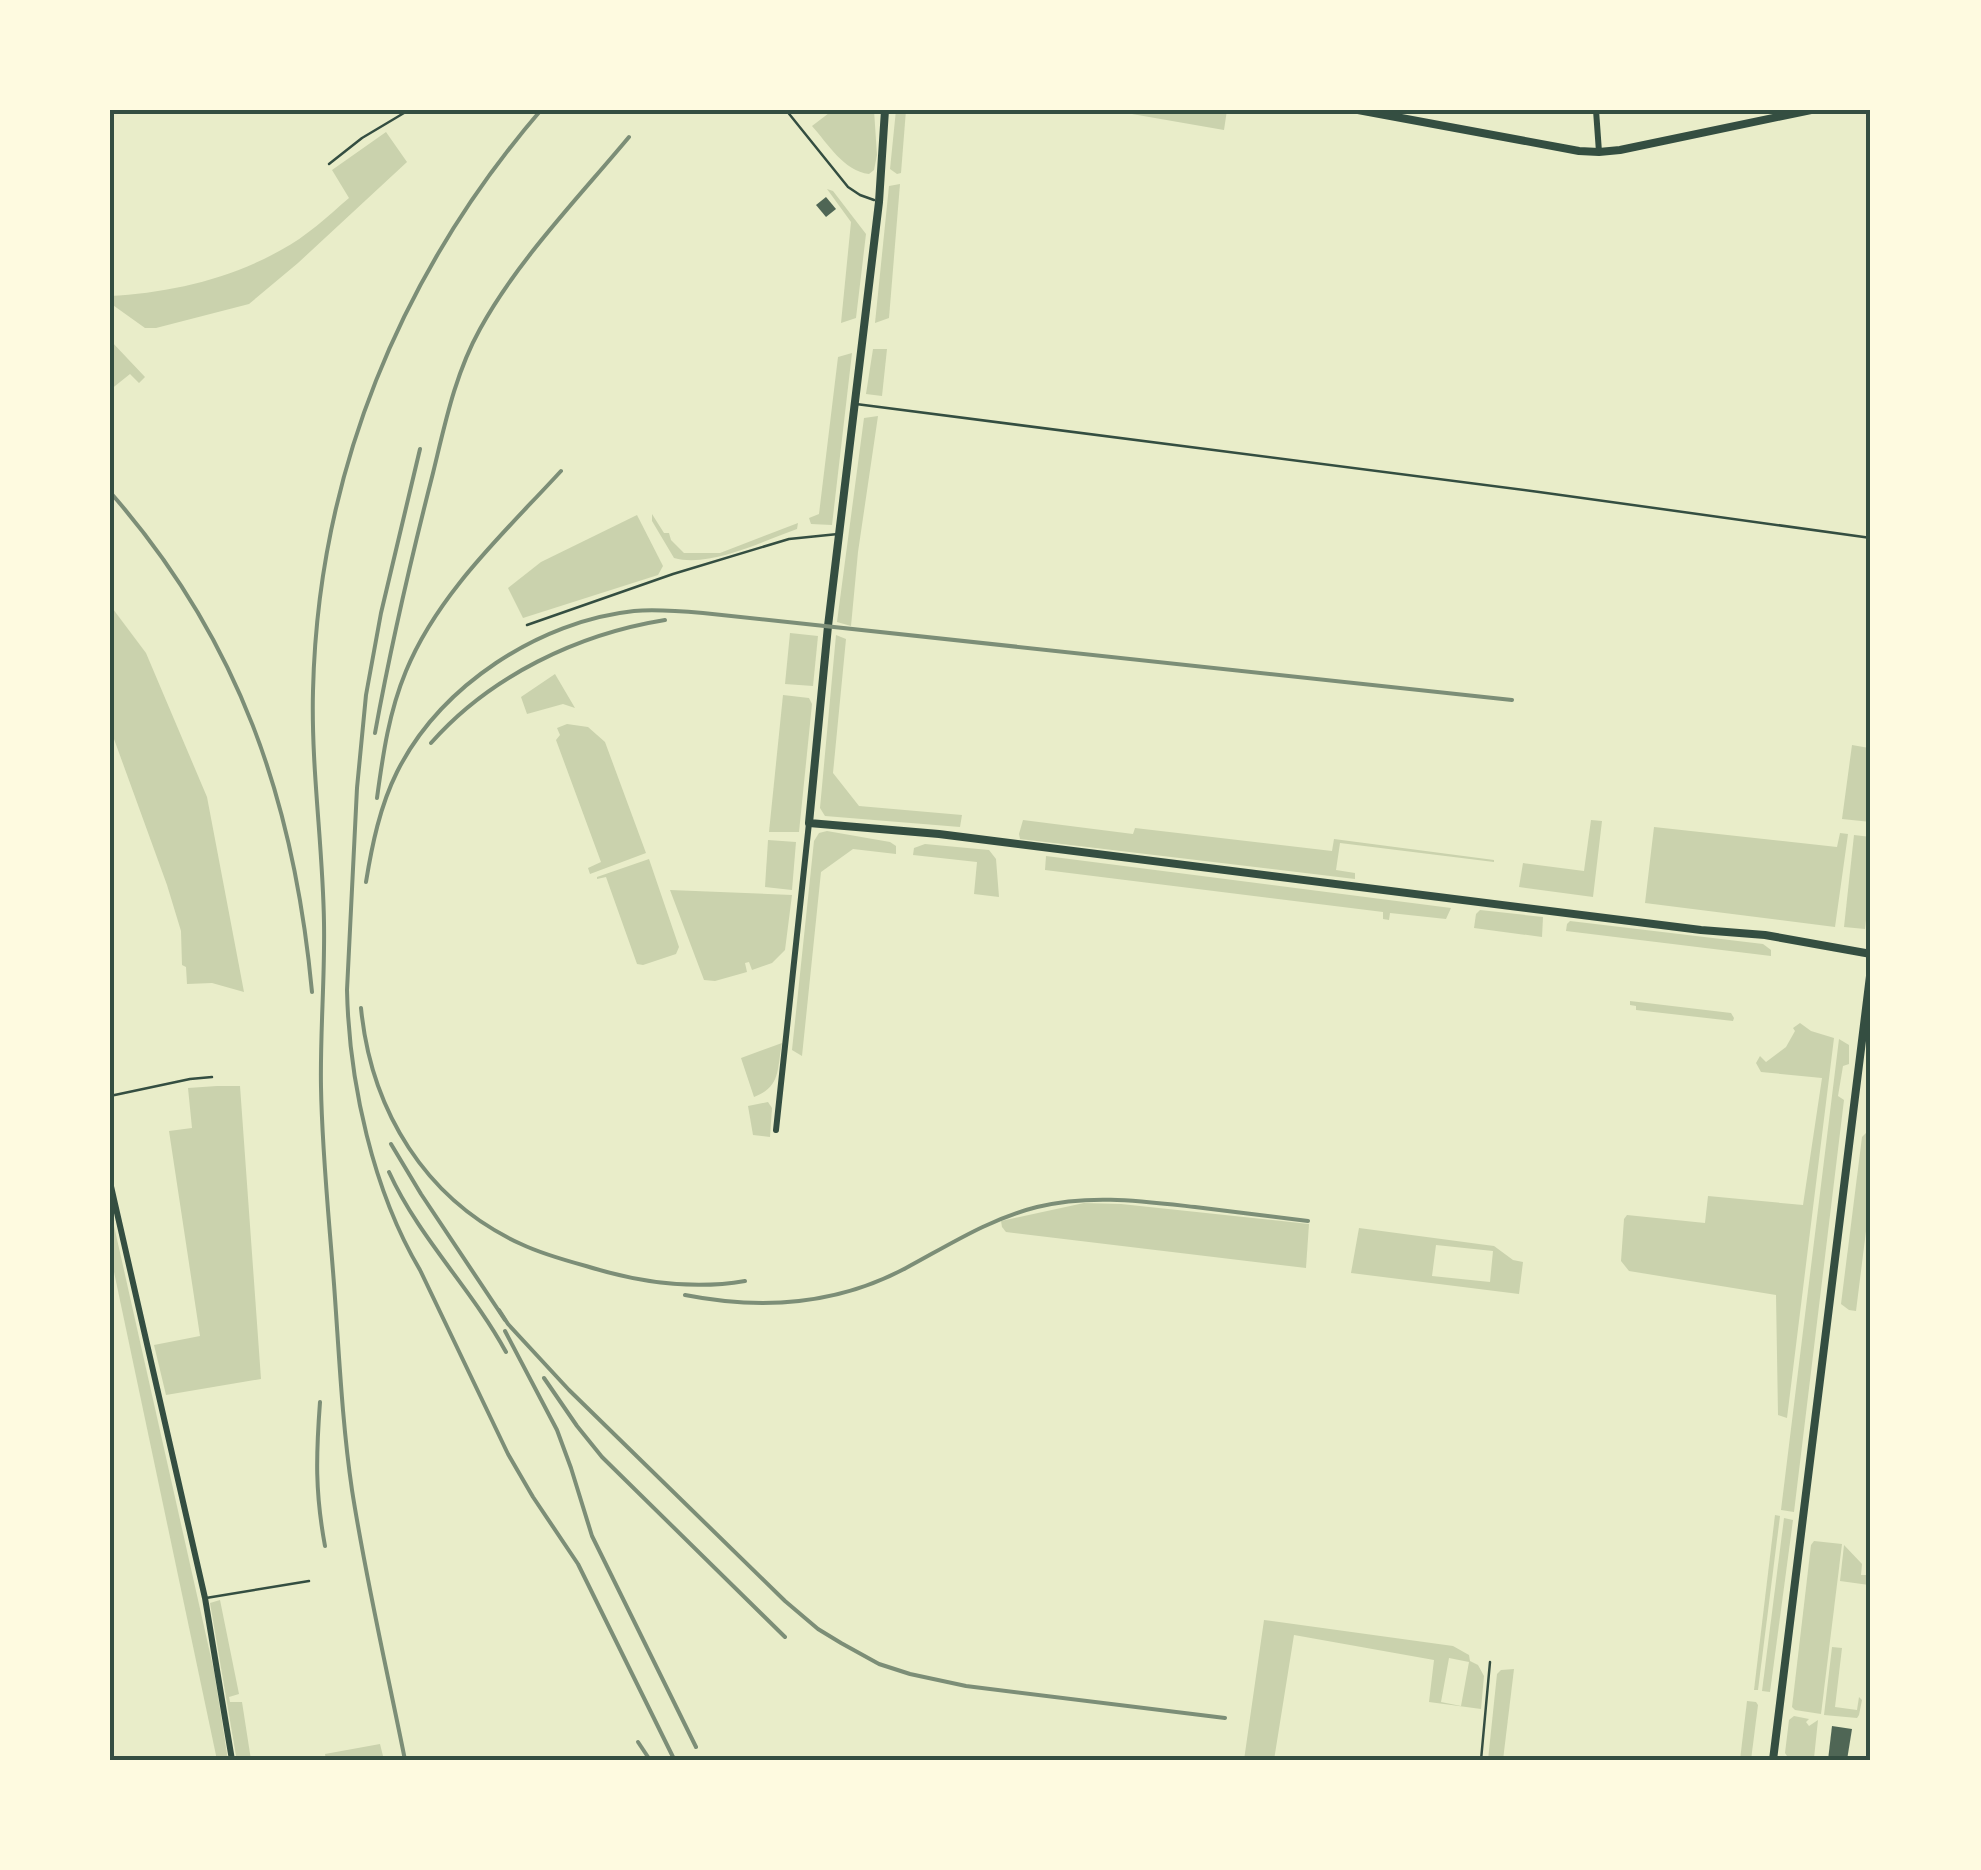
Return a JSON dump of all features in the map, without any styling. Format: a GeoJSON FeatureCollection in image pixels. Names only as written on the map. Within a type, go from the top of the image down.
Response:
{"type":"FeatureCollection","features":[{"type":"Feature","properties":{"kind":"street"},"geometry":{"type":"LineString","coordinates":[[1358,110],[1600,152],[1811,110]]}},
{"type":"Feature","properties":{"kind":"street"},"geometry":{"type":"LineString","coordinates":[[1596,110],[1600,152]]}},
{"type":"Feature","properties":{"kind":"street"},"geometry":{"type":"LineString","coordinates":[[776,1130],[828,631],[879,202],[884,111]]}},
{"type":"Feature","properties":{"kind":"street"},"geometry":{"type":"LineString","coordinates":[[809,823],[940,834],[1765,935],[1871,954]]}},
{"type":"Feature","properties":{"kind":"street"},"geometry":{"type":"LineString","coordinates":[[1773,1760],[1871,968]]}},
{"type":"Feature","properties":{"kind":"street"},"geometry":{"type":"LineString","coordinates":[[110,1182],[205,1598],[232,1760]]}},
{"type":"Feature","properties":{"kind":"lane"},"geometry":{"type":"LineString","coordinates":[[329,164],[362,138],[409,110]]}},
{"type":"Feature","properties":{"kind":"lane"},"geometry":{"type":"LineString","coordinates":[[786,110],[848,187],[879,202]]}},
{"type":"Feature","properties":{"kind":"lane"},"geometry":{"type":"LineString","coordinates":[[856,404],[1871,538]]}},
{"type":"Feature","properties":{"kind":"lane"},"geometry":{"type":"LineString","coordinates":[[527,625],[778,542],[840,534]]}},
{"type":"Feature","properties":{"kind":"lane"},"geometry":{"type":"LineString","coordinates":[[110,1096],[212,1077]]}},
{"type":"Feature","properties":{"kind":"lane"},"geometry":{"type":"LineString","coordinates":[[205,1598],[308,1581]]}},
{"type":"Feature","properties":{"kind":"lane"},"geometry":{"type":"LineString","coordinates":[[1481,1760],[1490,1662]]}},
{"type":"Feature","properties":{"kind":"green space"},"geometry":{"type":"Polygon","coordinates":[[[833,110],[874,110],[877,155],[874,170],[869,174],[844,162],[812,126],[833,110]]]}},
{"type":"Feature","properties":{"kind":"green space"},"geometry":{"type":"Polygon","coordinates":[[[896,110],[906,110],[901,173],[897,174],[890,169],[896,110]]]}},
{"type":"Feature","properties":{"kind":"green space"},"geometry":{"type":"Polygon","coordinates":[[[1109,110],[1227,110],[1224,130],[1109,110]]]}},
{"type":"Feature","properties":{"kind":"green space"},"geometry":{"type":"Polygon","coordinates":[[[386,132],[407,162],[249,304],[145,328],[110,303],[110,296],[154,292],[220,277],[290,245],[349,198],[332,170],[386,132]]]}},
{"type":"Feature","properties":{"kind":"green space"},"geometry":{"type":"Polygon","coordinates":[[[900,184],[889,318],[875,323],[889,186],[900,184]]]}},
{"type":"Feature","properties":{"kind":"green space"},"geometry":{"type":"Polygon","coordinates":[[[827,189],[833,191],[866,234],[856,318],[841,323],[851,222],[827,189]]]}},
{"type":"Feature","properties":{"kind":"green space"},"geometry":{"type":"Polygon","coordinates":[[[110,340],[145,377],[139,383],[130,374],[110,390],[110,340]]]}},
{"type":"Feature","properties":{"kind":"green space"},"geometry":{"type":"Polygon","coordinates":[[[873,349],[887,349],[882,396],[866,394],[873,349]]]}},
{"type":"Feature","properties":{"kind":"green space"},"geometry":{"type":"Polygon","coordinates":[[[852,353],[832,525],[811,524],[809,518],[819,514],[838,357],[852,353]]]}},
{"type":"Feature","properties":{"kind":"green space"},"geometry":{"type":"Polygon","coordinates":[[[878,416],[851,626],[837,622],[864,418],[878,416]]]}},
{"type":"Feature","properties":{"kind":"green space"},"geometry":{"type":"Polygon","coordinates":[[[652,514],[684,553],[720,553],[798,523],[797,529],[736,552],[688,560],[674,558],[652,521],[652,514]]]}},
{"type":"Feature","properties":{"kind":"green space"},"geometry":{"type":"Polygon","coordinates":[[[637,515],[663,566],[658,575],[523,618],[508,588],[541,562],[637,515]]]}},
{"type":"Feature","properties":{"kind":"green space"},"geometry":{"type":"Polygon","coordinates":[[[110,605],[146,653],[207,797],[244,992],[212,983],[187,984],[181,931],[110,728],[110,605]]]}},
{"type":"Feature","properties":{"kind":"green space"},"geometry":{"type":"Polygon","coordinates":[[[790,633],[818,636],[813,686],[785,684],[790,633]]]}},
{"type":"Feature","properties":{"kind":"green space"},"geometry":{"type":"Polygon","coordinates":[[[836,635],[846,639],[833,773],[859,806],[962,815],[960,827],[825,816],[820,808],[836,635]]]}},
{"type":"Feature","properties":{"kind":"green space"},"geometry":{"type":"Polygon","coordinates":[[[555,674],[575,708],[563,704],[527,714],[521,697],[555,674]]]}},
{"type":"Feature","properties":{"kind":"green space"},"geometry":{"type":"Polygon","coordinates":[[[783,695],[809,698],[812,704],[799,832],[769,832],[783,695]]]}},
{"type":"Feature","properties":{"kind":"green space"},"geometry":{"type":"Polygon","coordinates":[[[567,724],[588,727],[605,742],[646,853],[590,874],[588,868],[601,862],[556,740],[560,735],[557,728],[567,724]]]}},
{"type":"Feature","properties":{"kind":"green space"},"geometry":{"type":"Polygon","coordinates":[[[1871,740],[1871,822],[1842,819],[1852,745],[1869,748],[1871,740]]]}},
{"type":"Feature","properties":{"kind":"green space"},"geometry":{"type":"Polygon","coordinates":[[[1023,820],[1133,834],[1135,828],[1332,851],[1334,839],[1494,862],[1340,843],[1336,870],[1355,873],[1355,879],[1020,839],[1023,820]]]}},
{"type":"Feature","properties":{"kind":"green space"},"geometry":{"type":"Polygon","coordinates":[[[1591,820],[1602,821],[1593,897],[1519,887],[1523,863],[1584,871],[1591,820]]]}},
{"type":"Feature","properties":{"kind":"green space"},"geometry":{"type":"Polygon","coordinates":[[[1654,827],[1837,847],[1840,833],[1848,834],[1835,927],[1645,903],[1654,827]]]}},
{"type":"Feature","properties":{"kind":"green space"},"geometry":{"type":"Polygon","coordinates":[[[819,833],[890,842],[896,846],[896,854],[853,849],[821,872],[802,1056],[792,1050],[814,841],[819,833]]]}},
{"type":"Feature","properties":{"kind":"green space"},"geometry":{"type":"Polygon","coordinates":[[[1854,835],[1871,837],[1865,929],[1844,927],[1854,835]]]}},
{"type":"Feature","properties":{"kind":"green space"},"geometry":{"type":"Polygon","coordinates":[[[768,840],[796,842],[792,890],[765,887],[768,840]]]}},
{"type":"Feature","properties":{"kind":"green space"},"geometry":{"type":"Polygon","coordinates":[[[925,844],[989,850],[996,859],[999,897],[974,894],[977,862],[913,855],[914,848],[925,844]]]}},
{"type":"Feature","properties":{"kind":"green space"},"geometry":{"type":"Polygon","coordinates":[[[1046,856],[1451,908],[1446,919],[1390,913],[1389,920],[1383,919],[1383,912],[1045,870],[1046,856]]]}},
{"type":"Feature","properties":{"kind":"green space"},"geometry":{"type":"Polygon","coordinates":[[[649,859],[679,947],[676,954],[643,965],[637,964],[606,877],[597,877],[649,859]]]}},
{"type":"Feature","properties":{"kind":"green space"},"geometry":{"type":"Polygon","coordinates":[[[670,890],[792,895],[785,950],[772,963],[752,970],[749,962],[745,963],[747,972],[704,980],[670,890]]]}},
{"type":"Feature","properties":{"kind":"green space"},"geometry":{"type":"Polygon","coordinates":[[[1480,910],[1543,917],[1542,937],[1474,928],[1480,910]]]}},
{"type":"Feature","properties":{"kind":"green space"},"geometry":{"type":"Polygon","coordinates":[[[1570,921],[1763,944],[1771,950],[1771,956],[1566,931],[1570,921]]]}},
{"type":"Feature","properties":{"kind":"green space"},"geometry":{"type":"Polygon","coordinates":[[[1630,1001],[1731,1013],[1734,1018],[1733,1021],[1636,1010],[1630,1001]]]}},
{"type":"Feature","properties":{"kind":"green space"},"geometry":{"type":"Polygon","coordinates":[[[1800,1023],[1834,1038],[1787,1418],[1778,1415],[1776,1295],[1629,1271],[1621,1261],[1627,1215],[1705,1223],[1708,1196],[1803,1205],[1822,1078],[1761,1072],[1756,1063],[1760,1056],[1766,1062],[1786,1047],[1793,1028],[1800,1023]]]}},
{"type":"Feature","properties":{"kind":"green space"},"geometry":{"type":"Polygon","coordinates":[[[1839,1039],[1849,1045],[1849,1064],[1843,1066],[1838,1096],[1844,1100],[1794,1512],[1781,1510],[1839,1039]]]}},
{"type":"Feature","properties":{"kind":"green space"},"geometry":{"type":"Polygon","coordinates":[[[782,1043],[773,1082],[754,1097],[741,1058],[782,1043]]]}},
{"type":"Feature","properties":{"kind":"green space"},"geometry":{"type":"Polygon","coordinates":[[[240,1086],[261,1379],[166,1395],[154,1345],[200,1336],[169,1131],[192,1128],[188,1088],[240,1086]]]}},
{"type":"Feature","properties":{"kind":"green space"},"geometry":{"type":"Polygon","coordinates":[[[768,1102],[772,1108],[770,1137],[753,1135],[748,1106],[768,1102]]]}},
{"type":"Feature","properties":{"kind":"green space"},"geometry":{"type":"Polygon","coordinates":[[[1871,1128],[1871,1191],[1856,1311],[1841,1304],[1862,1137],[1871,1128]]]}},
{"type":"Feature","properties":{"kind":"green space"},"geometry":{"type":"Polygon","coordinates":[[[1084,1203],[1309,1224],[1306,1268],[1006,1232],[1002,1227],[1001,1221],[1084,1203]]]}},
{"type":"Feature","properties":{"kind":"green space"},"geometry":{"type":"Polygon","coordinates":[[[110,1208],[214,1671],[228,1760],[217,1760],[110,1253],[110,1208]]]}},
{"type":"Feature","properties":{"kind":"green space"},"geometry":{"type":"Polygon","coordinates":[[[1359,1228],[1494,1246],[1513,1260],[1523,1262],[1519,1294],[1351,1273],[1359,1228]],[[1436,1245],[1432,1276],[1490,1282],[1493,1251],[1436,1245]]]}},
{"type":"Feature","properties":{"kind":"green space"},"geometry":{"type":"Polygon","coordinates":[[[1775,1515],[1780,1516],[1758,1690],[1754,1690],[1775,1515]]]}},
{"type":"Feature","properties":{"kind":"green space"},"geometry":{"type":"Polygon","coordinates":[[[1784,1518],[1793,1520],[1770,1692],[1762,1691],[1784,1518]]]}},
{"type":"Feature","properties":{"kind":"green space"},"geometry":{"type":"Polygon","coordinates":[[[1814,1541],[1842,1544],[1821,1714],[1792,1707],[1814,1541]]]}},
{"type":"Feature","properties":{"kind":"green space"},"geometry":{"type":"Polygon","coordinates":[[[1844,1545],[1862,1564],[1861,1575],[1871,1575],[1869,1585],[1840,1581],[1844,1545]]]}},
{"type":"Feature","properties":{"kind":"green space"},"geometry":{"type":"Polygon","coordinates":[[[220,1600],[239,1694],[229,1697],[230,1702],[242,1702],[251,1760],[237,1760],[236,1756],[210,1603],[220,1600]]]}},
{"type":"Feature","properties":{"kind":"green space"},"geometry":{"type":"Polygon","coordinates":[[[1264,1620],[1453,1646],[1469,1655],[1484,1676],[1481,1709],[1429,1702],[1434,1660],[1294,1635],[1274,1760],[1244,1760],[1264,1620]],[[1449,1658],[1441,1702],[1461,1706],[1469,1662],[1449,1658]]]}},
{"type":"Feature","properties":{"kind":"green space"},"geometry":{"type":"Polygon","coordinates":[[[1832,1647],[1842,1648],[1835,1707],[1857,1710],[1859,1697],[1862,1700],[1857,1718],[1824,1715],[1832,1647]]]}},
{"type":"Feature","properties":{"kind":"green space"},"geometry":{"type":"Polygon","coordinates":[[[1514,1669],[1503,1760],[1488,1760],[1497,1674],[1514,1669]]]}},
{"type":"Feature","properties":{"kind":"green space"},"geometry":{"type":"Polygon","coordinates":[[[1747,1701],[1758,1705],[1751,1760],[1740,1760],[1747,1701]]]}},
{"type":"Feature","properties":{"kind":"green space"},"geometry":{"type":"Polygon","coordinates":[[[1794,1716],[1809,1719],[1809,1726],[1818,1720],[1814,1758],[1785,1753],[1789,1720],[1794,1716]]]}},
{"type":"Feature","properties":{"kind":"green space"},"geometry":{"type":"Polygon","coordinates":[[[380,1744],[384,1760],[326,1760],[325,1754],[380,1744]]]}},
{"type":"Feature","properties":{"kind":"building"},"geometry":{"type":"Polygon","coordinates":[[[826,197],[836,209],[826,217],[816,205],[826,197]]]}},
{"type":"Feature","properties":{"kind":"building"},"geometry":{"type":"Polygon","coordinates":[[[1832,1726],[1852,1729],[1847,1760],[1828,1760],[1832,1726]]]}},
{"type":"Feature","properties":{"kind":"railway"},"geometry":{"type":"LineString","coordinates":[[405,1760],[358,1524],[341,1387],[322,1111],[324,923],[313,720],[318,610],[331,532],[350,455],[376,381],[408,309],[447,239],[491,173],[541,110]]}},
{"type":"Feature","properties":{"kind":"railway"},"geometry":{"type":"LineString","coordinates":[[375,733],[417,538],[464,364],[480,329],[512,279],[629,137]]}},
{"type":"Feature","properties":{"kind":"railway"},"geometry":{"type":"LineString","coordinates":[[420,449],[381,613],[366,695],[357,788],[347,990],[359,1098],[377,1171],[403,1239],[508,1454],[578,1564],[673,1757]]}},
{"type":"Feature","properties":{"kind":"railway"},"geometry":{"type":"LineString","coordinates":[[377,798],[395,702],[420,643],[474,565],[561,471]]}},
{"type":"Feature","properties":{"kind":"railway"},"geometry":{"type":"LineString","coordinates":[[110,492],[155,548],[193,605],[226,664],[253,725],[291,854],[312,992]]}},
{"type":"Feature","properties":{"kind":"railway"},"geometry":{"type":"LineString","coordinates":[[366,882],[377,826],[391,785],[416,741],[439,712],[496,663],[529,644],[563,628],[634,611],[703,613],[1512,700]]}},
{"type":"Feature","properties":{"kind":"railway"},"geometry":{"type":"LineString","coordinates":[[431,743],[480,697],[538,662],[600,636],[665,620]]}},
{"type":"Feature","properties":{"kind":"railway"},"geometry":{"type":"LineString","coordinates":[[361,1008],[377,1082],[409,1148],[457,1203],[487,1225],[537,1251],[625,1276],[685,1284],[745,1281]]}},
{"type":"Feature","properties":{"kind":"railway"},"geometry":{"type":"LineString","coordinates":[[391,1144],[505,1320]]}},
{"type":"Feature","properties":{"kind":"railway"},"geometry":{"type":"LineString","coordinates":[[389,1172],[415,1219],[506,1352]]}},
{"type":"Feature","properties":{"kind":"railway"},"geometry":{"type":"LineString","coordinates":[[685,1295],[770,1303],[826,1297],[880,1280],[1002,1218],[1057,1203],[1116,1200],[1308,1221]]}},
{"type":"Feature","properties":{"kind":"railway"},"geometry":{"type":"LineString","coordinates":[[499,1310],[569,1390],[785,1601],[841,1643],[879,1664],[966,1686],[1225,1718]]}},
{"type":"Feature","properties":{"kind":"railway"},"geometry":{"type":"LineString","coordinates":[[505,1331],[557,1430],[592,1536],[696,1747]]}},
{"type":"Feature","properties":{"kind":"railway"},"geometry":{"type":"LineString","coordinates":[[544,1378],[602,1457],[785,1637]]}},
{"type":"Feature","properties":{"kind":"railway"},"geometry":{"type":"LineString","coordinates":[[320,1402],[317,1474],[325,1546]]}},
{"type":"Feature","properties":{"kind":"railway"},"geometry":{"type":"LineString","coordinates":[[638,1742],[650,1760]]}}]}
